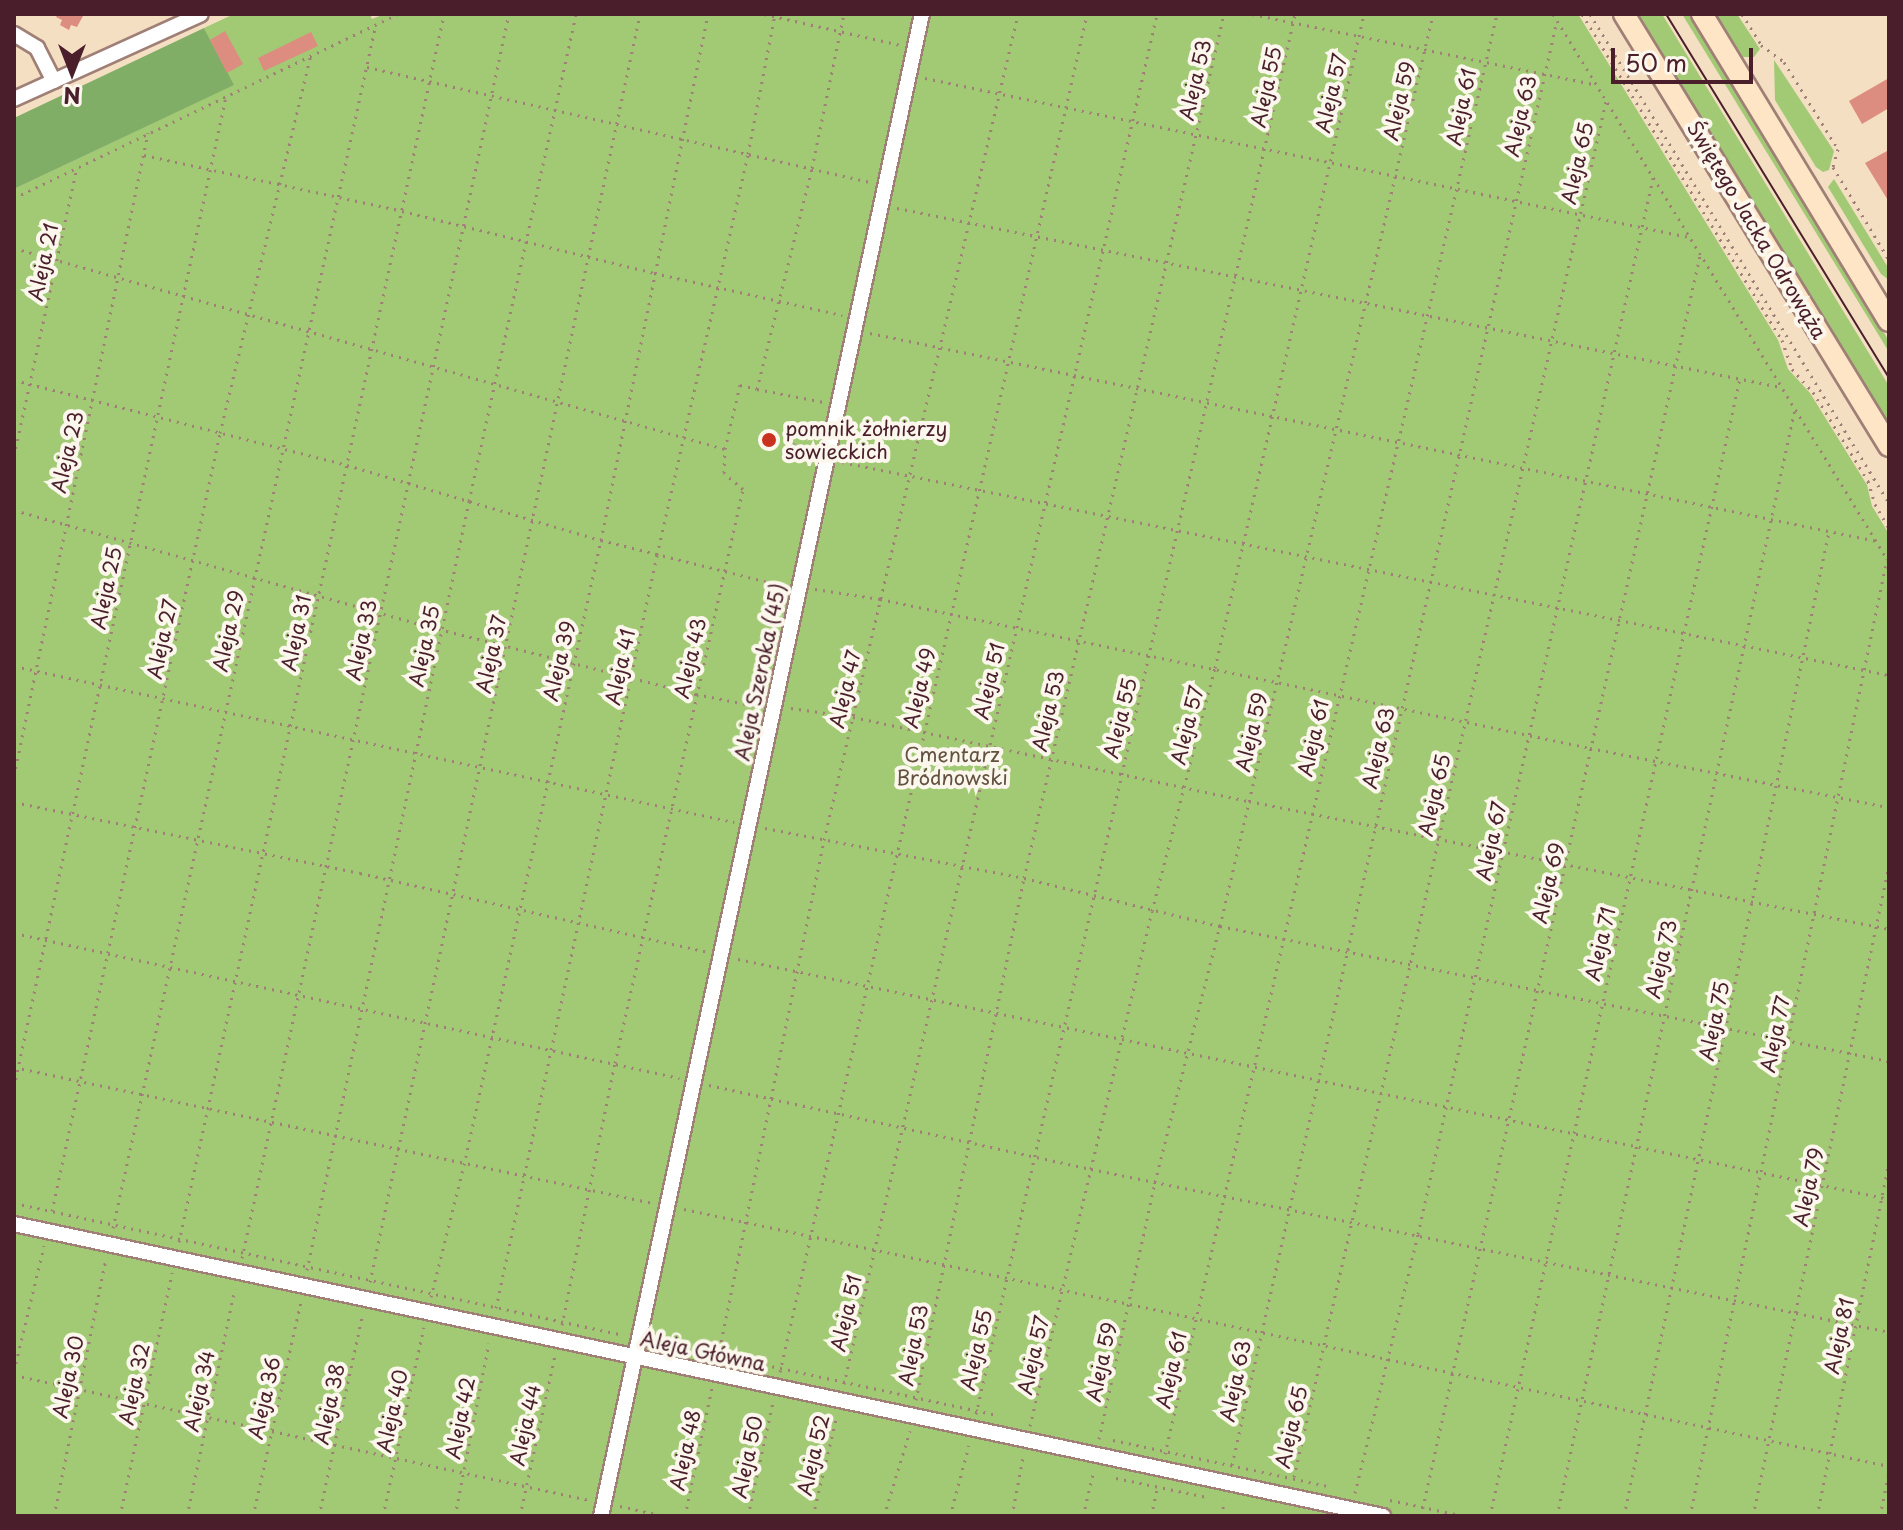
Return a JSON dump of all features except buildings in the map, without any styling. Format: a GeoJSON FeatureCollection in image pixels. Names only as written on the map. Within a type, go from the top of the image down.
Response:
{"type":"FeatureCollection","features":[{"type":"Feature","properties":{"kind":"main road","name":"Świętego Jacka Odrowąża"},"geometry":{"type":"LineString","coordinates":[[1624,14],[1889,446]]}},
{"type":"Feature","properties":{"kind":"main road"},"geometry":{"type":"LineString","coordinates":[[1702,14],[1889,321]]}},
{"type":"Feature","properties":{"kind":"street"},"geometry":{"type":"LineString","coordinates":[[14,99],[201,14]]}},
{"type":"Feature","properties":{"kind":"street","name":"Aleja Szeroka (45)"},"geometry":{"type":"LineString","coordinates":[[602,1509],[922,14]]}},
{"type":"Feature","properties":{"kind":"street"},"geometry":{"type":"LineString","coordinates":[[14,34],[37,48],[54,81]]}},
{"type":"Feature","properties":{"kind":"street","name":"Aleja Główna"},"geometry":{"type":"LineString","coordinates":[[14,1224],[1383,1516]]}},
{"type":"Feature","properties":{"kind":"path"},"geometry":{"type":"LineString","coordinates":[[14,198],[398,14]]}},
{"type":"Feature","properties":{"kind":"path","name":"Aleja 31"},"geometry":{"type":"LineString","coordinates":[[175,1258],[347,465],[368,351],[444,14]]}},
{"type":"Feature","properties":{"kind":"path","name":"Aleja 33"},"geometry":{"type":"LineString","coordinates":[[239,1272],[509,14]]}},
{"type":"Feature","properties":{"kind":"path","name":"Aleja 35"},"geometry":{"type":"LineString","coordinates":[[304,1286],[469,501],[576,14]]}},
{"type":"Feature","properties":{"kind":"path","name":"Aleja 37"},"geometry":{"type":"LineString","coordinates":[[366,1299],[640,14]]}},
{"type":"Feature","properties":{"kind":"path","name":"Aleja 39"},"geometry":{"type":"LineString","coordinates":[[427,1312],[464,1165],[601,540],[708,14]]}},
{"type":"Feature","properties":{"kind":"path"},"geometry":{"type":"LineString","coordinates":[[764,14],[915,48]]}},
{"type":"Feature","properties":{"kind":"path"},"geometry":{"type":"LineString","coordinates":[[757,389],[812,168],[844,14]]}},
{"type":"Feature","properties":{"kind":"path","name":"Aleja 47"},"geometry":{"type":"LineString","coordinates":[[714,1374],[824,840],[907,474],[941,348],[1018,14]]}},
{"type":"Feature","properties":{"kind":"path","name":"Aleja 49"},"geometry":{"type":"LineString","coordinates":[[780,1368],[1087,14]]}},
{"type":"Feature","properties":{"kind":"path","name":"Aleja 51"},"geometry":{"type":"LineString","coordinates":[[840,1401],[1157,14]]}},
{"type":"Feature","properties":{"kind":"path","name":"Aleja 53"},"geometry":{"type":"LineString","coordinates":[[884,1516],[913,1417],[967,1140],[1024,878],[1224,14]]}},
{"type":"Feature","properties":{"kind":"path"},"geometry":{"type":"LineString","coordinates":[[1252,14],[1596,84]]}},
{"type":"Feature","properties":{"kind":"path","name":"Aleja 55"},"geometry":{"type":"LineString","coordinates":[[950,1516],[1066,1028],[1092,896],[1180,530],[1295,14]]}},
{"type":"Feature","properties":{"kind":"path","name":"Aleja 57"},"geometry":{"type":"LineString","coordinates":[[1012,1516],[1031,1422],[1152,911],[1186,787],[1245,544],[1364,14]]}},
{"type":"Feature","properties":{"kind":"path","name":"Aleja 59"},"geometry":{"type":"LineString","coordinates":[[1083,1516],[1155,1182],[1220,926],[1433,14]]}},
{"type":"Feature","properties":{"kind":"path","name":"Aleja 61"},"geometry":{"type":"LineString","coordinates":[[1151,1516],[1497,14]]}},
{"type":"Feature","properties":{"kind":"path"},"geometry":{"type":"LineString","coordinates":[[1553,14],[1888,560]]}},
{"type":"Feature","properties":{"kind":"path"},"geometry":{"type":"LineString","coordinates":[[1582,14],[1782,340],[1792,369],[1813,392],[1868,481],[1875,504],[1889,528]]}},
{"type":"Feature","properties":{"kind":"path"},"geometry":{"type":"LineString","coordinates":[[1590,14],[1889,503]]}},
{"type":"Feature","properties":{"kind":"path"},"geometry":{"type":"LineString","coordinates":[[1742,14],[1761,45],[1784,62],[1838,149],[1833,167],[1889,260]]}},
{"type":"Feature","properties":{"kind":"path","name":"Aleja 41"},"geometry":{"type":"LineString","coordinates":[[492,1326],[554,1050],[657,555],[748,154],[775,15]]}},
{"type":"Feature","properties":{"kind":"path","name":"Aleja 63"},"geometry":{"type":"LineString","coordinates":[[1228,1483],[1259,1334],[1319,1081],[1557,21]]}},
{"type":"Feature","properties":{"kind":"path","name":"Aleja 29"},"geometry":{"type":"LineString","coordinates":[[109,1244],[376,24]]}},
{"type":"Feature","properties":{"kind":"path","name":"Aleja 27"},"geometry":{"type":"LineString","coordinates":[[14,1373],[81,1082],[133,827],[164,698],[220,433],[311,55]]}},
{"type":"Feature","properties":{"kind":"path"},"geometry":{"type":"LineString","coordinates":[[367,67],[886,185]]}},
{"type":"Feature","properties":{"kind":"path"},"geometry":{"type":"LineString","coordinates":[[909,75],[1689,237]]}},
{"type":"Feature","properties":{"kind":"path","name":"Aleja 25"},"geometry":{"type":"LineString","coordinates":[[14,1087],[226,96]]}},
{"type":"Feature","properties":{"kind":"path","name":"Aleja 65"},"geometry":{"type":"LineString","coordinates":[[1290,1496],[1606,101]]}},
{"type":"Feature","properties":{"kind":"path","name":"Aleja 23"},"geometry":{"type":"LineString","coordinates":[[14,776],[148,133]]}},
{"type":"Feature","properties":{"kind":"path"},"geometry":{"type":"LineString","coordinates":[[144,155],[402,211],[780,301],[941,348],[1877,541]]}},
{"type":"Feature","properties":{"kind":"path","name":"Aleja 21"},"geometry":{"type":"LineString","coordinates":[[14,456],[77,167]]}},
{"type":"Feature","properties":{"kind":"path","name":"Aleja 67"},"geometry":{"type":"LineString","coordinates":[[1352,1509],[1418,1234],[1587,480],[1612,350],[1653,178]]}},
{"type":"Feature","properties":{"kind":"path"},"geometry":{"type":"LineString","coordinates":[[882,205],[1368,301],[1487,328],[1612,350],[1781,387]]}},
{"type":"Feature","properties":{"kind":"path"},"geometry":{"type":"LineString","coordinates":[[14,248],[368,351],[725,449],[740,385],[838,405]]}},
{"type":"Feature","properties":{"kind":"path","name":"Aleja 69"},"geometry":{"type":"LineString","coordinates":[[1421,1516],[1700,255]]}},
{"type":"Feature","properties":{"kind":"path","name":"Aleja 71"},"geometry":{"type":"LineString","coordinates":[[1490,1516],[1681,632],[1740,378]]}},
{"type":"Feature","properties":{"kind":"path"},"geometry":{"type":"LineString","coordinates":[[14,380],[347,465],[657,555],[799,589],[880,599],[1590,748],[1716,770],[1889,807]]}},
{"type":"Feature","properties":{"kind":"path","name":"Aleja 73"},"geometry":{"type":"LineString","coordinates":[[1557,1516],[1795,409]]}},
{"type":"Feature","properties":{"kind":"path"},"geometry":{"type":"LineString","coordinates":[[769,440],[907,474],[1110,517],[1889,675]]}},
{"type":"Feature","properties":{"kind":"path","name":"Aleja 43"},"geometry":{"type":"LineString","coordinates":[[559,1340],[615,1063],[743,489],[724,473],[725,449]]}},
{"type":"Feature","properties":{"kind":"path"},"geometry":{"type":"LineString","coordinates":[[14,510],[381,614],[696,694],[773,709],[788,707],[853,717],[1249,801],[1889,929]]}},
{"type":"Feature","properties":{"kind":"path","name":"Aleja 75"},"geometry":{"type":"LineString","coordinates":[[1624,1516],[1829,531]]}},
{"type":"Feature","properties":{"kind":"path","name":"Aleja 77"},"geometry":{"type":"LineString","coordinates":[[1690,1516],[1888,560]]}},
{"type":"Feature","properties":{"kind":"path"},"geometry":{"type":"LineString","coordinates":[[14,666],[671,810],[1024,878],[1220,926],[1787,1043],[1889,1061]]}},
{"type":"Feature","properties":{"kind":"path"},"geometry":{"type":"LineString","coordinates":[[14,802],[519,908],[797,972],[1889,1199]]}},
{"type":"Feature","properties":{"kind":"path","name":"Aleja 79"},"geometry":{"type":"LineString","coordinates":[[1753,1516],[1889,865]]}},
{"type":"Feature","properties":{"kind":"path"},"geometry":{"type":"LineString","coordinates":[[14,933],[837,1114],[1035,1154],[1091,1169],[1889,1332]]}},
{"type":"Feature","properties":{"kind":"path"},"geometry":{"type":"LineString","coordinates":[[16,1068],[1889,1466]]}},
{"type":"Feature","properties":{"kind":"path","name":"Aleja 81"},"geometry":{"type":"LineString","coordinates":[[1817,1516],[1889,1162]]}},
{"type":"Feature","properties":{"kind":"path"},"geometry":{"type":"LineString","coordinates":[[14,1203],[1004,1416]]}},
{"type":"Feature","properties":{"kind":"path","name":"Aleja 30"},"geometry":{"type":"LineString","coordinates":[[54,1516],[109,1244]]}},
{"type":"Feature","properties":{"kind":"path","name":"Aleja 32"},"geometry":{"type":"LineString","coordinates":[[120,1516],[175,1258]]}},
{"type":"Feature","properties":{"kind":"path","name":"Aleja 34"},"geometry":{"type":"LineString","coordinates":[[187,1516],[239,1272]]}},
{"type":"Feature","properties":{"kind":"path","name":"Aleja 36"},"geometry":{"type":"LineString","coordinates":[[253,1516],[304,1286]]}},
{"type":"Feature","properties":{"kind":"path","name":"Aleja 38"},"geometry":{"type":"LineString","coordinates":[[319,1516],[366,1299]]}},
{"type":"Feature","properties":{"kind":"path","name":"Aleja 40"},"geometry":{"type":"LineString","coordinates":[[383,1516],[427,1312]]}},
{"type":"Feature","properties":{"kind":"path","name":"Aleja 42"},"geometry":{"type":"LineString","coordinates":[[455,1516],[492,1326]]}},
{"type":"Feature","properties":{"kind":"path","name":"Aleja 44"},"geometry":{"type":"LineString","coordinates":[[520,1516],[559,1340]]}},
{"type":"Feature","properties":{"kind":"path"},"geometry":{"type":"LineString","coordinates":[[14,1373],[527,1486],[602,1509],[664,1516]]}},
{"type":"Feature","properties":{"kind":"path","name":"Aleja 48"},"geometry":{"type":"LineString","coordinates":[[685,1516],[711,1389]]}},
{"type":"Feature","properties":{"kind":"path","name":"Aleja 52"},"geometry":{"type":"LineString","coordinates":[[813,1516],[840,1401]]}},
{"type":"Feature","properties":{"kind":"path","name":"Aleja 50"},"geometry":{"type":"LineString","coordinates":[[748,1516],[773,1403]]}},
{"type":"Feature","properties":{"kind":"path"},"geometry":{"type":"LineString","coordinates":[[1017,1419],[1044,1425]]}},
{"type":"Feature","properties":{"kind":"path"},"geometry":{"type":"LineString","coordinates":[[1099,1437],[1340,1489]]}},
{"type":"Feature","properties":{"kind":"path"},"geometry":{"type":"LineString","coordinates":[[1880,1516],[1889,1472]]}},
{"type":"Feature","properties":{"kind":"path"},"geometry":{"type":"LineString","coordinates":[[1356,1492],[1369,1495]]}},
{"type":"Feature","properties":{"kind":"path"},"geometry":{"type":"LineString","coordinates":[[1382,1498],[1464,1516]]}},
{"type":"Feature","properties":{"kind":"path"},"geometry":{"type":"LineString","coordinates":[[14,1513],[26,1516]]}},
{"type":"Feature","properties":{"kind":"green space","name":"Cmentarz Bródnowski"},"geometry":{"type":"Polygon","coordinates":[[[234,14],[370,14],[372,19],[384,14],[1578,14],[1778,340],[1788,369],[1810,393],[1867,485],[1872,506],[1889,534],[1889,1516],[14,1516],[14,189],[233,85],[204,28],[234,14]]]}},
{"type":"Feature","properties":{"kind":"green space"},"geometry":{"type":"Polygon","coordinates":[[[1638,14],[1662,14],[1889,386],[1889,425],[1638,14]]]}},
{"type":"Feature","properties":{"kind":"green space"},"geometry":{"type":"Polygon","coordinates":[[[1682,14],[1689,14],[1761,130],[1889,341],[1889,352],[1682,14]]]}},
{"type":"Feature","properties":{"kind":"green space"},"geometry":{"type":"Polygon","coordinates":[[[1716,14],[1737,14],[1760,49],[1754,57],[1743,57],[1716,14]]]}},
{"type":"Feature","properties":{"kind":"green space"},"geometry":{"type":"Polygon","coordinates":[[[204,28],[234,85],[14,189],[14,118],[204,28]]]}},
{"type":"Feature","properties":{"kind":"green space"},"geometry":{"type":"Polygon","coordinates":[[[1774,60],[1834,151],[1829,170],[1823,172],[1816,167],[1775,100],[1774,60]]]}},
{"type":"Feature","properties":{"kind":"green space"},"geometry":{"type":"Polygon","coordinates":[[[1834,179],[1889,269],[1889,280],[1881,274],[1828,187],[1834,179]]]}},
{"type":"Feature","properties":{"kind":"tram line"},"geometry":{"type":"LineString","coordinates":[[1666,14],[1889,378]]}},
{"type":"Feature","properties":{"kind":"place","name":"pomnik żołnierzy sowieckich"},"geometry":{"type":"Point","coordinates":[769,440]}}]}
